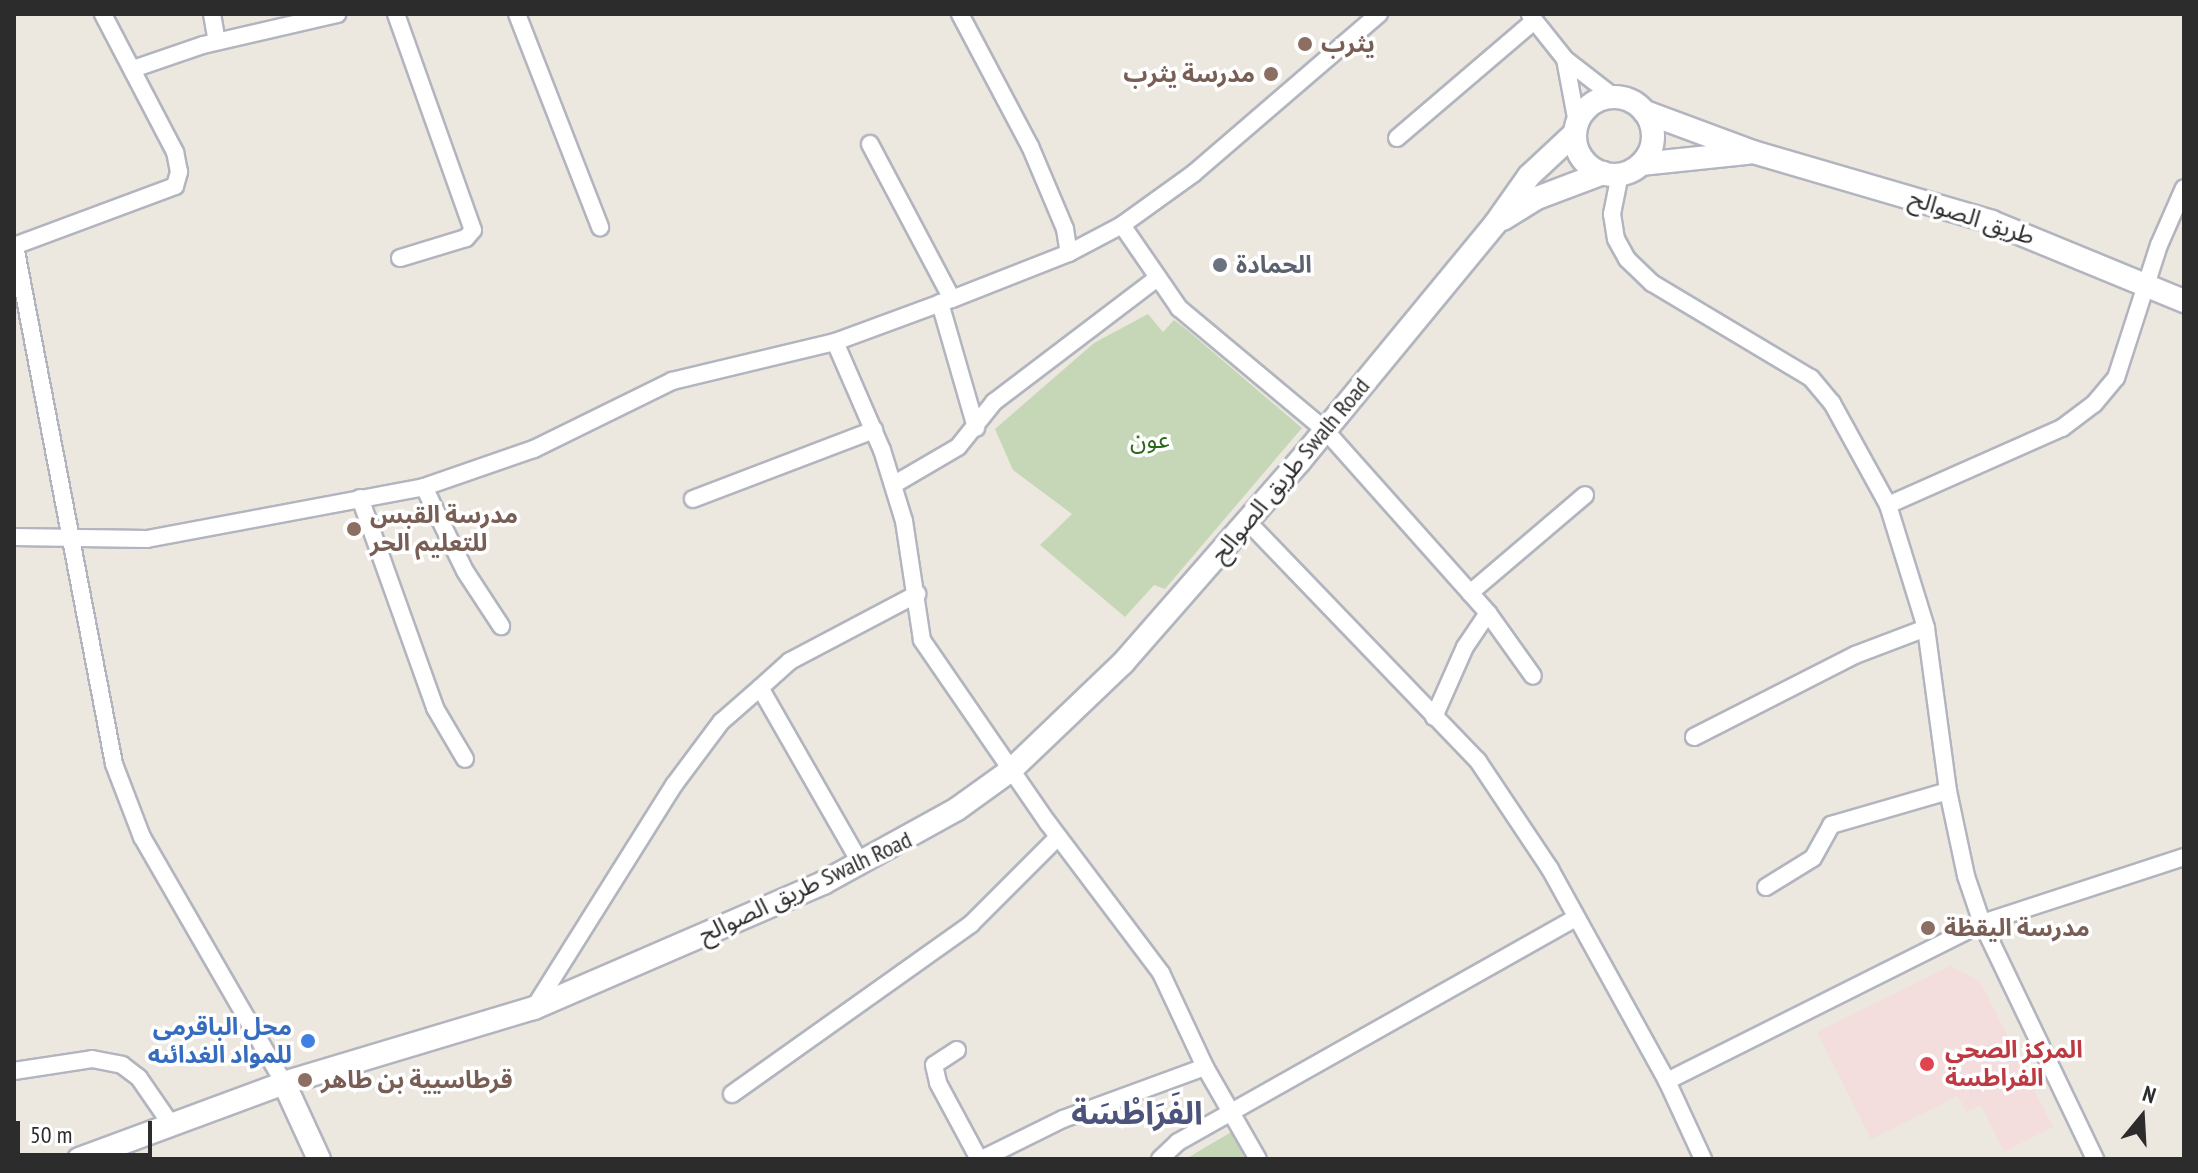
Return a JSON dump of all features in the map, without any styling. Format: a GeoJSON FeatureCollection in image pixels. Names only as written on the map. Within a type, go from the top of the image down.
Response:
{"type":"FeatureCollection","features":[{"type":"Feature","properties":{"kind":"street"},"geometry":{"type":"LineString","coordinates":[[103,14],[175,152],[179,172],[175,186],[14,246],[74,540],[96,688],[114,764],[142,837],[284,1083],[319,1159]]}},
{"type":"Feature","properties":{"kind":"street"},"geometry":{"type":"LineString","coordinates":[[212,14],[217,41]]}},
{"type":"Feature","properties":{"kind":"street"},"geometry":{"type":"LineString","coordinates":[[133,69],[217,41],[337,14]]}},
{"type":"Feature","properties":{"kind":"street"},"geometry":{"type":"LineString","coordinates":[[396,14],[473,230],[466,238],[400,258]]}},
{"type":"Feature","properties":{"kind":"street"},"geometry":{"type":"LineString","coordinates":[[517,14],[600,227]]}},
{"type":"Feature","properties":{"kind":"street"},"geometry":{"type":"LineString","coordinates":[[960,14],[1030,146],[1065,229],[1069,253]]}},
{"type":"Feature","properties":{"kind":"street"},"geometry":{"type":"LineString","coordinates":[[14,537],[147,539],[424,487],[534,449],[672,381],[835,342],[946,301],[1069,253],[1122,225],[1194,173],[1379,14]]}},
{"type":"Feature","properties":{"kind":"street"},"geometry":{"type":"LineString","coordinates":[[1397,138],[1532,18],[1565,59],[1614,97],[1645,112],[1652,144],[1641,164]]}},
{"type":"Feature","properties":{"kind":"street"},"geometry":{"type":"LineString","coordinates":[[1565,59],[1582,158],[1612,174]]}},
{"type":"Feature","properties":{"kind":"street"},"geometry":{"type":"LineString","coordinates":[[1495,224],[1529,176],[1576,128],[1592,104],[1614,97]]}},
{"type":"Feature","properties":{"kind":"street","name":"طريق الصوالح"},"geometry":{"type":"LineString","coordinates":[[1645,112],[1753,152],[1992,222],[2146,282],[2184,301]]}},
{"type":"Feature","properties":{"kind":"street"},"geometry":{"type":"LineString","coordinates":[[870,144],[946,301],[976,428]]}},
{"type":"Feature","properties":{"kind":"street"},"geometry":{"type":"LineString","coordinates":[[1495,224],[1537,198],[1641,164],[1753,152]]}},
{"type":"Feature","properties":{"kind":"street"},"geometry":{"type":"LineString","coordinates":[[1612,174],[1612,214],[1616,239],[1627,259],[1652,283],[1811,378],[1832,403],[1888,505],[1926,628],[1948,791],[1966,876],[1982,923],[2095,1159]]}},
{"type":"Feature","properties":{"kind":"street"},"geometry":{"type":"LineString","coordinates":[[1888,505],[2062,428],[2094,404],[2116,378],[2146,282],[2184,188]]}},
{"type":"Feature","properties":{"kind":"street","name":"طريق الصوالح Swalh Road"},"geometry":{"type":"LineString","coordinates":[[79,1159],[284,1083],[534,1008],[910,840],[1011,770],[1123,663],[1248,522],[1495,224]]}},
{"type":"Feature","properties":{"kind":"street"},"geometry":{"type":"LineString","coordinates":[[1122,225],[1156,279],[1179,308],[1325,430],[1488,613],[1533,676]]}},
{"type":"Feature","properties":{"kind":"street"},"geometry":{"type":"LineString","coordinates":[[893,485],[958,447],[994,402],[1156,279]]}},
{"type":"Feature","properties":{"kind":"street"},"geometry":{"type":"LineString","coordinates":[[14,343],[31,336]]}},
{"type":"Feature","properties":{"kind":"street"},"geometry":{"type":"LineString","coordinates":[[835,342],[874,430],[893,485],[917,594],[922,640],[1058,837],[1161,973],[1205,1067],[1258,1159]]}},
{"type":"Feature","properties":{"kind":"street"},"geometry":{"type":"LineString","coordinates":[[693,499],[874,430]]}},
{"type":"Feature","properties":{"kind":"street"},"geometry":{"type":"LineString","coordinates":[[424,487],[465,571],[501,626]]}},
{"type":"Feature","properties":{"kind":"street"},"geometry":{"type":"LineString","coordinates":[[1470,593],[1585,495]]}},
{"type":"Feature","properties":{"kind":"street"},"geometry":{"type":"LineString","coordinates":[[360,498],[431,697],[465,759]]}},
{"type":"Feature","properties":{"kind":"street"},"geometry":{"type":"LineString","coordinates":[[1248,522],[1434,717],[1498,790],[1576,918],[1667,1081],[1703,1159]]}},
{"type":"Feature","properties":{"kind":"street"},"geometry":{"type":"LineString","coordinates":[[534,1008],[674,785],[721,722],[760,688],[774,671],[917,594]]}},
{"type":"Feature","properties":{"kind":"street"},"geometry":{"type":"LineString","coordinates":[[1434,717],[1465,647],[1488,613]]}},
{"type":"Feature","properties":{"kind":"street"},"geometry":{"type":"LineString","coordinates":[[1694,737],[1855,655],[1926,628]]}},
{"type":"Feature","properties":{"kind":"street"},"geometry":{"type":"LineString","coordinates":[[760,688],[861,864]]}},
{"type":"Feature","properties":{"kind":"street"},"geometry":{"type":"LineString","coordinates":[[1766,887],[1813,858],[1831,825],[1948,791]]}},
{"type":"Feature","properties":{"kind":"street"},"geometry":{"type":"LineString","coordinates":[[732,1094],[971,924],[1058,837]]}},
{"type":"Feature","properties":{"kind":"street"},"geometry":{"type":"LineString","coordinates":[[1667,1081],[1982,923],[2184,857]]}},
{"type":"Feature","properties":{"kind":"street"},"geometry":{"type":"LineString","coordinates":[[1160,1159],[1178,1142],[1576,918]]}},
{"type":"Feature","properties":{"kind":"street"},"geometry":{"type":"LineString","coordinates":[[957,1050],[934,1065],[938,1083],[981,1159],[1063,1119],[1205,1067]]}},
{"type":"Feature","properties":{"kind":"street"},"geometry":{"type":"LineString","coordinates":[[14,1071],[92,1059],[122,1065],[139,1078],[170,1123]]}},
{"type":"Feature","properties":{"kind":"shaded area","name":"المركز الصحي الفراطسة"},"geometry":{"type":"Polygon","coordinates":[[[1950,966],[1980,981],[2053,1127],[2004,1152],[1981,1105],[1966,1112],[1958,1096],[1871,1139],[1817,1032],[1950,966]]]}},
{"type":"Feature","properties":{"kind":"green space","name":"عون"},"geometry":{"type":"Polygon","coordinates":[[[1148,314],[1163,332],[1174,320],[1302,428],[1165,589],[1154,585],[1125,617],[1040,545],[1072,514],[1013,470],[995,429],[1094,343],[1148,314]]]}},
{"type":"Feature","properties":{"kind":"green space"},"geometry":{"type":"Polygon","coordinates":[[[1233,1131],[1245,1159],[1186,1159],[1204,1148],[1233,1131]]]}},
{"type":"Feature","properties":{"kind":"place","name":"يثرب"},"geometry":{"type":"Point","coordinates":[1305,44]}},
{"type":"Feature","properties":{"kind":"place","name":"مدرسة يثرب"},"geometry":{"type":"Point","coordinates":[1271,74]}},
{"type":"Feature","properties":{"kind":"place","name":"الحمادة"},"geometry":{"type":"Point","coordinates":[1220,265]}},
{"type":"Feature","properties":{"kind":"place","name":"مدرسة القبس للتعليم الحر"},"geometry":{"type":"Point","coordinates":[354,529]}},
{"type":"Feature","properties":{"kind":"place","name":"مدرسة اليقظة"},"geometry":{"type":"Point","coordinates":[1928,928]}},
{"type":"Feature","properties":{"kind":"place","name":"محل الباقرمى للمواد الغدائىه"},"geometry":{"type":"Point","coordinates":[308,1041]}},
{"type":"Feature","properties":{"kind":"place","name":"المركز الصحي الفراطسة"},"geometry":{"type":"Point","coordinates":[1927,1064]}},
{"type":"Feature","properties":{"kind":"place","name":"قرطاسيية بن طاهر"},"geometry":{"type":"Point","coordinates":[305,1080]}},
{"type":"Feature","properties":{"kind":"district","name":"الفَرَاطْسَة"},"geometry":{"type":"Point","coordinates":[1137,1112]}}]}
